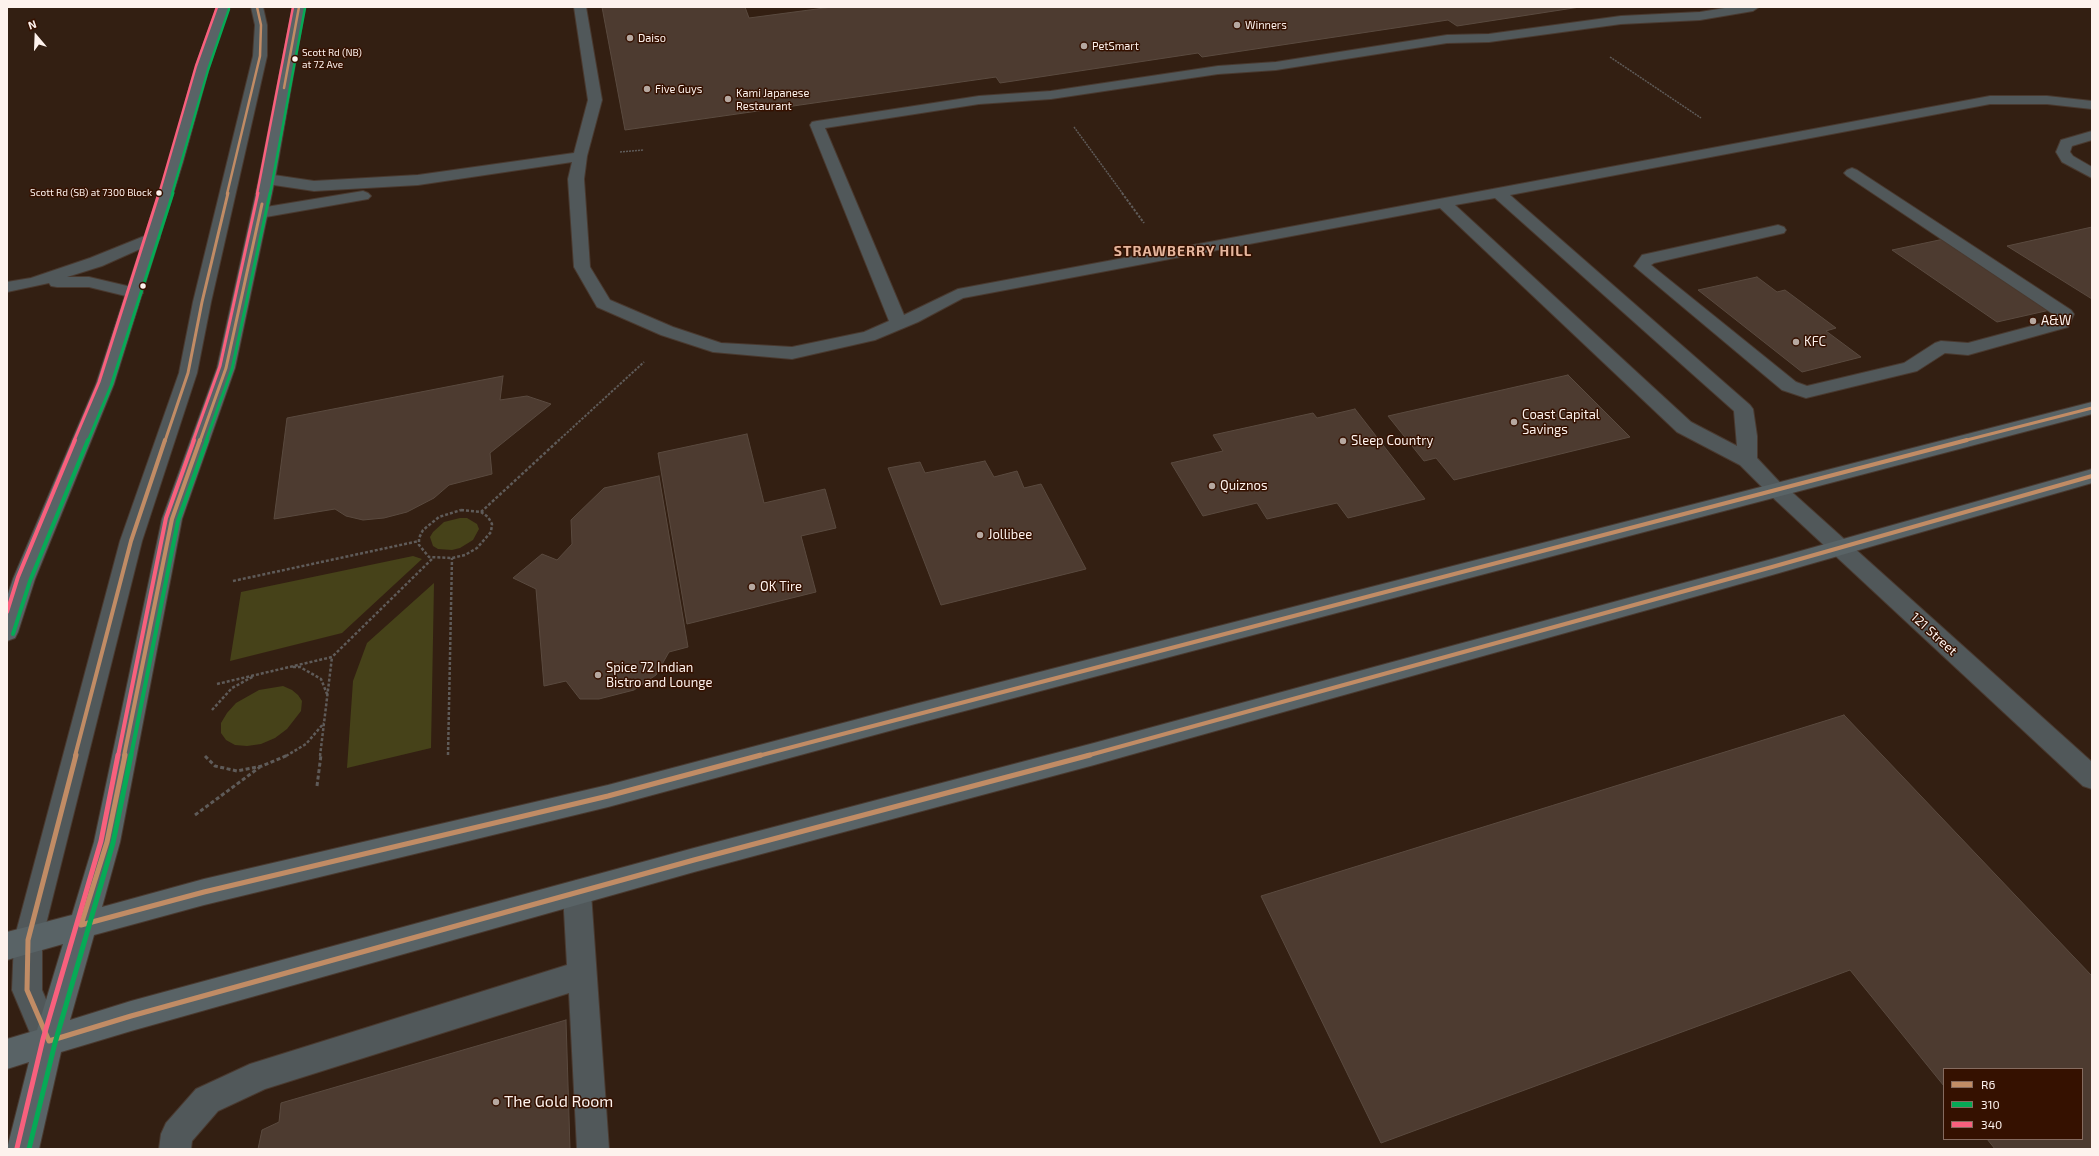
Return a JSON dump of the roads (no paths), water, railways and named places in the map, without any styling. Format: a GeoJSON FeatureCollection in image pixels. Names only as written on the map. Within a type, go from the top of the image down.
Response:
{"type":"FeatureCollection","features":[{"type":"Feature","properties":{"kind":"main road"},"geometry":{"type":"LineString","coordinates":[[7,632],[24,578],[105,384],[176,162],[202,68],[223,7]]}},
{"type":"Feature","properties":{"kind":"main road"},"geometry":{"type":"LineString","coordinates":[[23,1149],[49,1041],[81,925],[107,842],[172,519],[226,368],[267,179],[299,7]]}},
{"type":"Feature","properties":{"kind":"main road"},"geometry":{"type":"LineString","coordinates":[[18,943],[212,890],[608,796],[2092,408]]}},
{"type":"Feature","properties":{"kind":"main road"},"geometry":{"type":"LineString","coordinates":[[7,1054],[131,1016],[694,860],[1124,746],[2092,476]]}},
{"type":"Feature","properties":{"kind":"street"},"geometry":{"type":"LineString","coordinates":[[49,1041],[27,990],[18,943],[47,861],[131,541],[188,373],[202,302],[260,56],[262,25],[257,7]]}},
{"type":"Feature","properties":{"kind":"street"},"geometry":{"type":"LineString","coordinates":[[580,7],[595,100],[580,156],[576,179],[582,267],[603,303],[667,330],[719,348],[792,353],[869,336],[958,294],[1990,100],[2047,100],[2092,105]]}},
{"type":"Feature","properties":{"kind":"street"},"geometry":{"type":"LineString","coordinates":[[899,323],[817,125],[979,100],[1051,95],[1218,70],[1276,66],[1447,39],[1489,38],[1621,20],[1700,16],[1753,7]]}},
{"type":"Feature","properties":{"kind":"street"},"geometry":{"type":"LineString","coordinates":[[2092,135],[2066,143],[2063,152],[2067,159],[2092,173]]}},
{"type":"Feature","properties":{"kind":"street"},"geometry":{"type":"LineString","coordinates":[[267,179],[314,186],[418,180],[580,156]]}},
{"type":"Feature","properties":{"kind":"street"},"geometry":{"type":"LineString","coordinates":[[1778,230],[1648,259],[1642,266],[1789,386],[1806,392],[1910,367],[1941,347],[1968,349],[2062,323],[2065,314],[1852,173]]}},
{"type":"Feature","properties":{"kind":"street"},"geometry":{"type":"LineString","coordinates":[[260,213],[375,194],[418,180]]}},
{"type":"Feature","properties":{"kind":"street"},"geometry":{"type":"LineString","coordinates":[[1499,192],[1743,409],[1747,436],[1747,460]]}},
{"type":"Feature","properties":{"kind":"street","name":"121 Street"},"geometry":{"type":"LineString","coordinates":[[1444,203],[1684,427],[1747,460],[1777,490],[2092,778]]}},
{"type":"Feature","properties":{"kind":"street"},"geometry":{"type":"LineString","coordinates":[[7,287],[34,282],[96,262],[152,238]]}},
{"type":"Feature","properties":{"kind":"street"},"geometry":{"type":"LineString","coordinates":[[34,282],[89,282],[134,293]]}},
{"type":"Feature","properties":{"kind":"street"},"geometry":{"type":"LineString","coordinates":[[577,893],[593,1149]]}},
{"type":"Feature","properties":{"kind":"street"},"geometry":{"type":"LineString","coordinates":[[175,1149],[177,1134],[207,1100],[261,1074],[581,975]]}},
{"type":"Feature","properties":{"kind":"place","name":"Winners"},"geometry":{"type":"Point","coordinates":[1237,25]}},
{"type":"Feature","properties":{"kind":"place","name":"Daiso"},"geometry":{"type":"Point","coordinates":[630,38]}},
{"type":"Feature","properties":{"kind":"place","name":"PetSmart"},"geometry":{"type":"Point","coordinates":[1084,46]}},
{"type":"Feature","properties":{"kind":"place","name":"Scott Rd (NB) at 72 Ave"},"geometry":{"type":"Point","coordinates":[295,59]}},
{"type":"Feature","properties":{"kind":"place","name":"Five Guys"},"geometry":{"type":"Point","coordinates":[647,89]}},
{"type":"Feature","properties":{"kind":"place","name":"Kami Japanese Restaurant"},"geometry":{"type":"Point","coordinates":[728,99]}},
{"type":"Feature","properties":{"kind":"place","name":"Scott Rd (SB) at 7300 Block"},"geometry":{"type":"Point","coordinates":[159,193]}},
{"type":"Feature","properties":{"kind":"place","name":"A&W"},"geometry":{"type":"Point","coordinates":[2033,321]}},
{"type":"Feature","properties":{"kind":"place","name":"KFC"},"geometry":{"type":"Point","coordinates":[1796,342]}},
{"type":"Feature","properties":{"kind":"place","name":"Coast Capital Savings"},"geometry":{"type":"Point","coordinates":[1514,422]}},
{"type":"Feature","properties":{"kind":"place","name":"Sleep Country"},"geometry":{"type":"Point","coordinates":[1343,441]}},
{"type":"Feature","properties":{"kind":"place","name":"Quiznos"},"geometry":{"type":"Point","coordinates":[1212,486]}},
{"type":"Feature","properties":{"kind":"place","name":"Jollibee"},"geometry":{"type":"Point","coordinates":[980,535]}},
{"type":"Feature","properties":{"kind":"place","name":"OK Tire"},"geometry":{"type":"Point","coordinates":[752,587]}},
{"type":"Feature","properties":{"kind":"place","name":"Spice 72 Indian Bistro and Lounge"},"geometry":{"type":"Point","coordinates":[598,675]}},
{"type":"Feature","properties":{"kind":"place","name":"The Gold Room"},"geometry":{"type":"Point","coordinates":[496,1102]}},
{"type":"Feature","properties":{"kind":"district","name":"STRAWBERRY HILL"},"geometry":{"type":"Point","coordinates":[1183,251]}}]}
